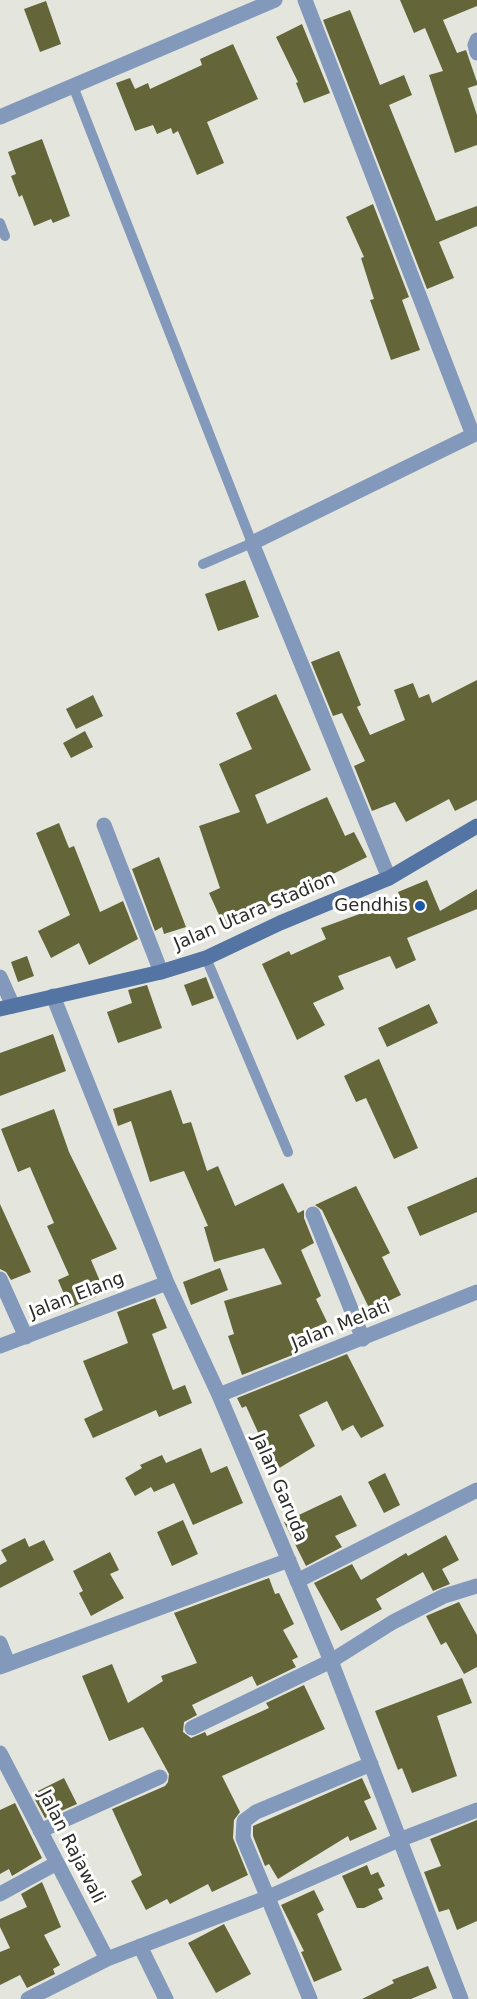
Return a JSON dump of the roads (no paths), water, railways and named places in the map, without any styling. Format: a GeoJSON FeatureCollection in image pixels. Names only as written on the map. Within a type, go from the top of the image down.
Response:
{"type":"FeatureCollection","features":[{"type":"Feature","properties":{"kind":"street"},"geometry":{"type":"LineString","coordinates":[[0,117],[275,0]]}},
{"type":"Feature","properties":{"kind":"street"},"geometry":{"type":"LineString","coordinates":[[305,0],[475,439],[252,543],[389,878]]}},
{"type":"Feature","properties":{"kind":"street"},"geometry":{"type":"LineString","coordinates":[[477,40],[475,45],[477,53]]}},
{"type":"Feature","properties":{"kind":"street"},"geometry":{"type":"LineString","coordinates":[[104,825],[161,972]]}},
{"type":"Feature","properties":{"kind":"street","name":"Jalan Utara Stadion"},"geometry":{"type":"LineString","coordinates":[[7,1008],[161,972],[206,958],[280,923],[389,878],[477,826]]}},
{"type":"Feature","properties":{"kind":"street"},"geometry":{"type":"LineString","coordinates":[[0,977],[7,1008]]}},
{"type":"Feature","properties":{"kind":"street","name":"Jalan Garuda"},"geometry":{"type":"LineString","coordinates":[[53,996],[167,1283],[219,1395],[331,1661],[461,1999]]}},
{"type":"Feature","properties":{"kind":"street"},"geometry":{"type":"LineString","coordinates":[[313,1214],[363,1339]]}},
{"type":"Feature","properties":{"kind":"street"},"geometry":{"type":"LineString","coordinates":[[0,1280],[26,1337]]}},
{"type":"Feature","properties":{"kind":"street","name":"Jalan Elang"},"geometry":{"type":"LineString","coordinates":[[0,1346],[167,1283]]}},
{"type":"Feature","properties":{"kind":"street","name":"Jalan Melati"},"geometry":{"type":"LineString","coordinates":[[219,1395],[477,1292]]}},
{"type":"Feature","properties":{"kind":"street"},"geometry":{"type":"LineString","coordinates":[[297,1581],[477,1490]]}},
{"type":"Feature","properties":{"kind":"street"},"geometry":{"type":"LineString","coordinates":[[0,1643],[4,1665],[289,1560]]}},
{"type":"Feature","properties":{"kind":"street"},"geometry":{"type":"LineString","coordinates":[[192,1728],[331,1661],[393,1622],[444,1596],[477,1586]]}},
{"type":"Feature","properties":{"kind":"street","name":"Jalan Rajawali"},"geometry":{"type":"LineString","coordinates":[[0,1753],[6,1777],[40,1831],[107,1959]]}},
{"type":"Feature","properties":{"kind":"street"},"geometry":{"type":"LineString","coordinates":[[310,1999],[266,1898],[243,1838],[244,1821],[256,1812],[371,1764]]}},
{"type":"Feature","properties":{"kind":"street"},"geometry":{"type":"LineString","coordinates":[[40,1831],[160,1777]]}},
{"type":"Feature","properties":{"kind":"street"},"geometry":{"type":"LineString","coordinates":[[28,1999],[107,1959],[266,1898],[399,1840],[477,1810]]}},
{"type":"Feature","properties":{"kind":"street"},"geometry":{"type":"LineString","coordinates":[[0,1894],[57,1863]]}},
{"type":"Feature","properties":{"kind":"street"},"geometry":{"type":"LineString","coordinates":[[140,1946],[166,1999]]}},
{"type":"Feature","properties":{"kind":"lane"},"geometry":{"type":"LineString","coordinates":[[73,86],[252,543],[203,564]]}},
{"type":"Feature","properties":{"kind":"lane"},"geometry":{"type":"LineString","coordinates":[[0,223],[5,236]]}},
{"type":"Feature","properties":{"kind":"lane"},"geometry":{"type":"LineString","coordinates":[[206,958],[288,1152]]}},
{"type":"Feature","properties":{"kind":"place","name":"Gendhis"},"geometry":{"type":"Point","coordinates":[420,906]}}]}
